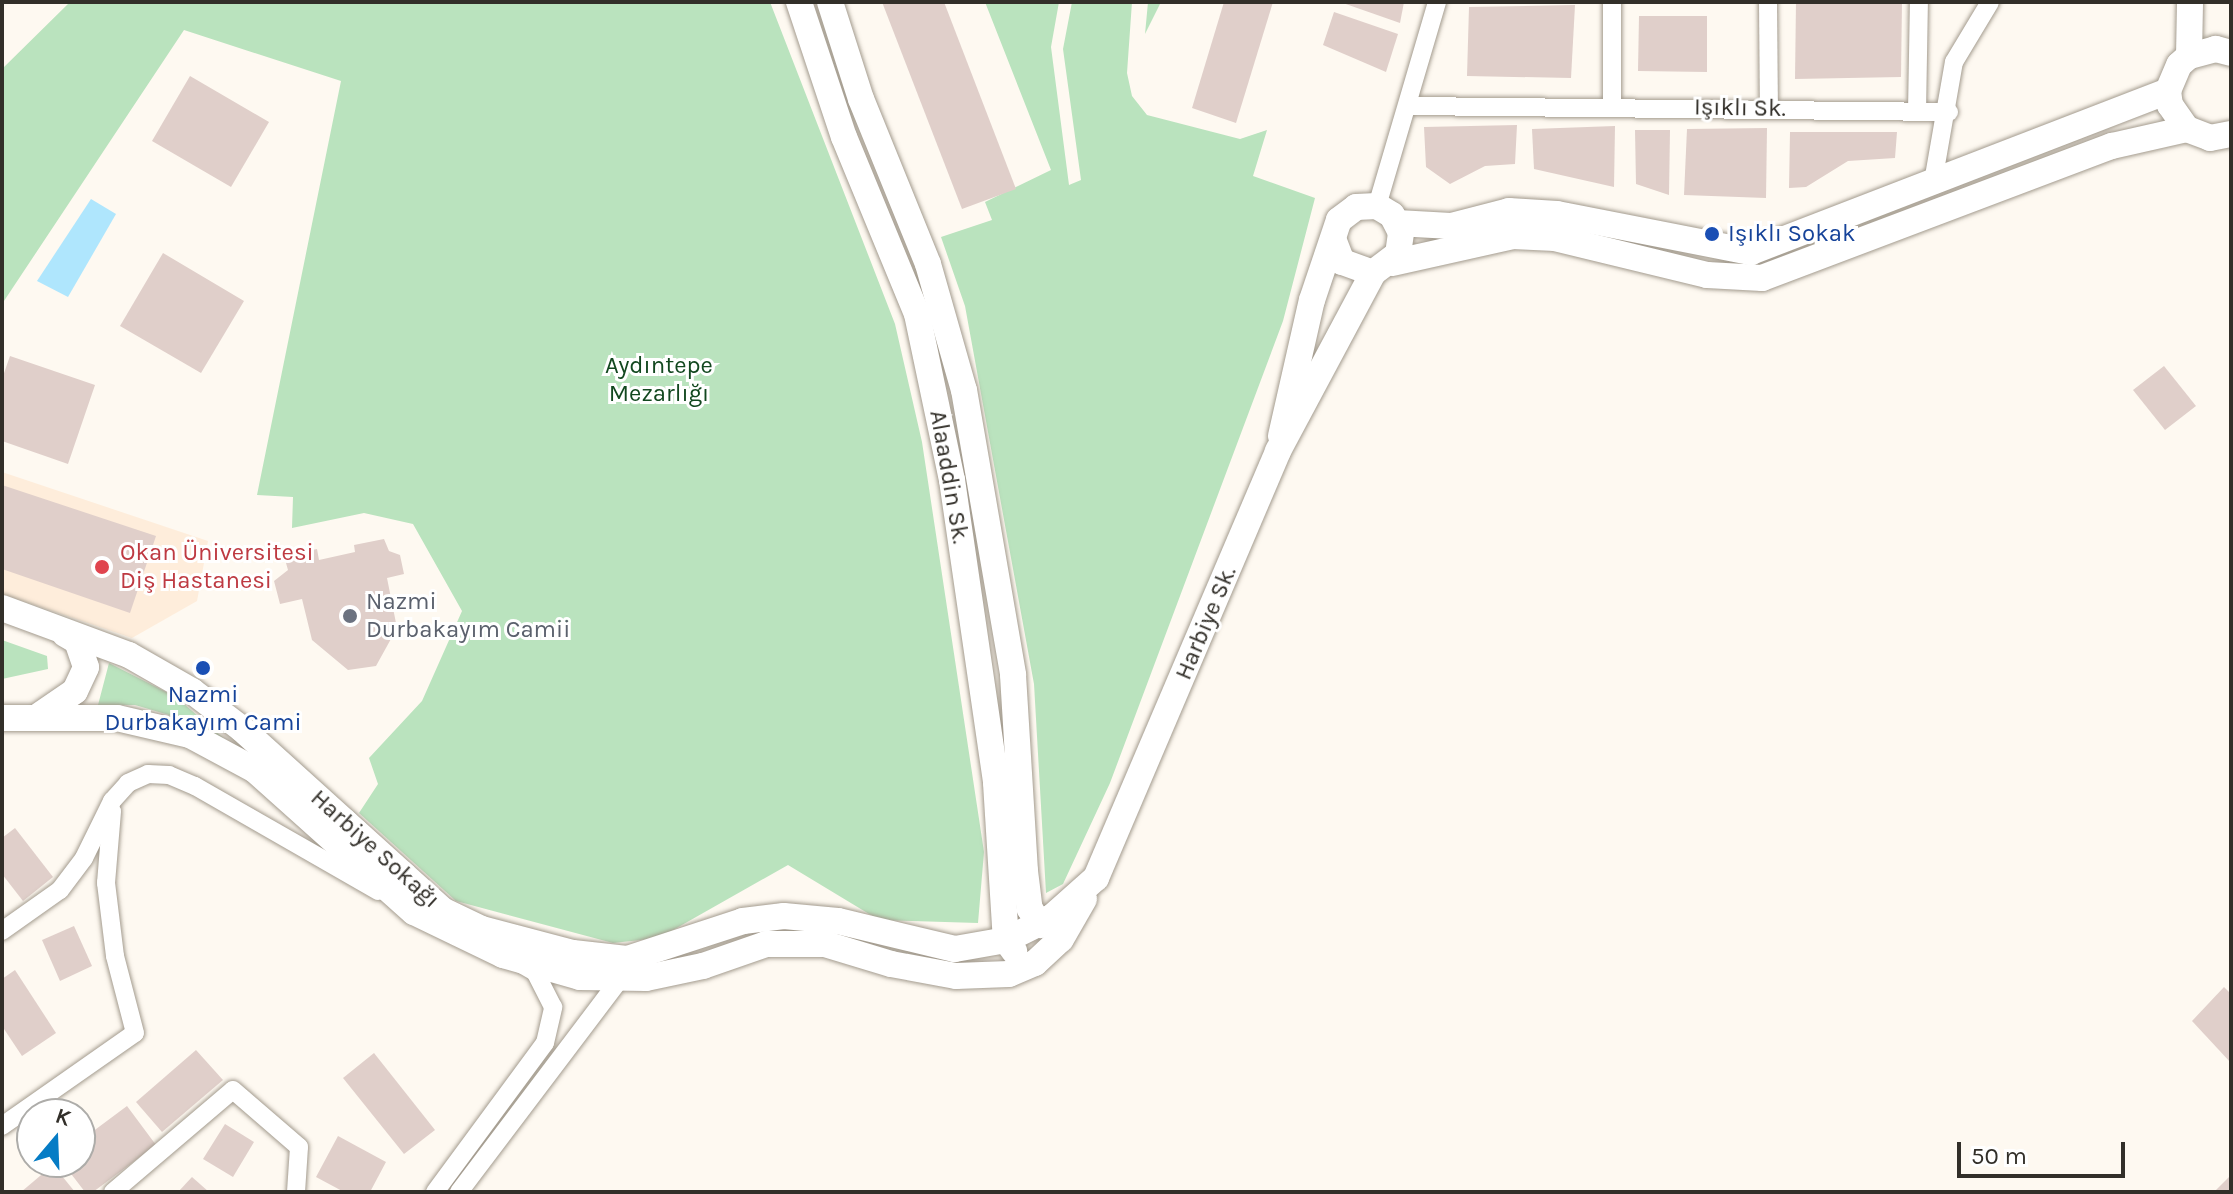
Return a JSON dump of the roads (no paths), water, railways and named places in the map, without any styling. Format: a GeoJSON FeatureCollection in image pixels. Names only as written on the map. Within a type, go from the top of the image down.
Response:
{"type":"FeatureCollection","features":[{"type":"Feature","properties":{"kind":"street","name":"Alaaddin Sk."},"geometry":{"type":"LineString","coordinates":[[799,2],[844,137],[917,314],[952,480],[996,783],[1006,940]]}},
{"type":"Feature","properties":{"kind":"street","name":"Alaaddin Sk."},"geometry":{"type":"LineString","coordinates":[[830,2],[861,99],[928,264],[964,390],[1013,675],[1025,871],[1030,909],[1040,925]]}},
{"type":"Feature","properties":{"kind":"street"},"geometry":{"type":"LineString","coordinates":[[1382,268],[1402,244],[1387,214],[1410,106],[1437,2]]}},
{"type":"Feature","properties":{"kind":"street"},"geometry":{"type":"LineString","coordinates":[[1612,2],[1612,105]]}},
{"type":"Feature","properties":{"kind":"street"},"geometry":{"type":"LineString","coordinates":[[1768,2],[1769,109]]}},
{"type":"Feature","properties":{"kind":"street"},"geometry":{"type":"LineString","coordinates":[[1917,112],[1919,2]]}},
{"type":"Feature","properties":{"kind":"street"},"geometry":{"type":"LineString","coordinates":[[1929,212],[1949,112],[1954,62],[1990,2]]}},
{"type":"Feature","properties":{"kind":"street"},"geometry":{"type":"LineString","coordinates":[[2189,56],[2190,2]]}},
{"type":"Feature","properties":{"kind":"street"},"geometry":{"type":"LineString","coordinates":[[2231,53],[2216,49],[2189,56],[2172,77],[2168,91],[2170,105],[2187,129],[2210,138],[2231,134]]}},
{"type":"Feature","properties":{"kind":"street"},"geometry":{"type":"LineString","coordinates":[[1278,451],[1292,377],[1334,241],[1346,213],[1387,214],[1451,226],[1509,211],[1557,214],[1751,252],[2168,91]]}},
{"type":"Feature","properties":{"kind":"street","name":"Işıklı Sk."},"geometry":{"type":"LineString","coordinates":[[1410,106],[1612,105],[1949,112]]}},
{"type":"Feature","properties":{"kind":"street"},"geometry":{"type":"LineString","coordinates":[[1334,241],[1342,262],[1382,268],[1513,236],[1555,238],[1707,275],[1762,278],[1929,212],[2112,146],[2187,129]]}},
{"type":"Feature","properties":{"kind":"street","name":"Harbiye Sk."},"geometry":{"type":"LineString","coordinates":[[1006,940],[1040,925],[1096,878],[1278,451],[1382,268]]}},
{"type":"Feature","properties":{"kind":"street","name":"Harbiye Sokağı"},"geometry":{"type":"LineString","coordinates":[[2,608],[61,633],[129,655],[192,691],[242,729],[442,910],[482,929],[573,953],[627,959],[743,921],[784,916],[838,921],[955,949],[1006,940]]}},
{"type":"Feature","properties":{"kind":"street"},"geometry":{"type":"LineString","coordinates":[[40,715],[75,691],[86,667],[77,641],[61,633]]}},
{"type":"Feature","properties":{"kind":"street","name":"Harbiye Sokağı"},"geometry":{"type":"LineString","coordinates":[[2,718],[40,715],[145,722],[212,745],[255,770],[414,912]]}},
{"type":"Feature","properties":{"kind":"street","name":"Harbiye Sokağı"},"geometry":{"type":"LineString","coordinates":[[2,931],[60,890],[84,858],[112,801],[128,783],[148,774],[169,775],[414,912],[503,955],[580,977],[620,979],[703,966],[766,944],[825,944],[891,964],[956,976],[1009,974],[1026,967],[1061,939],[1096,878]]}},
{"type":"Feature","properties":{"kind":"street"},"geometry":{"type":"LineString","coordinates":[[2,1126],[135,1033],[115,956],[106,883],[112,801]]}},
{"type":"Feature","properties":{"kind":"street"},"geometry":{"type":"LineString","coordinates":[[1006,940],[1026,967]]}},
{"type":"Feature","properties":{"kind":"street"},"geometry":{"type":"LineString","coordinates":[[435,1192],[545,1043],[553,1007],[535,972],[503,955]]}},
{"type":"Feature","properties":{"kind":"street"},"geometry":{"type":"LineString","coordinates":[[459,1192],[620,979]]}},
{"type":"Feature","properties":{"kind":"street"},"geometry":{"type":"LineString","coordinates":[[113,1192],[233,1090],[299,1147],[296,1192]]}},
{"type":"Feature","properties":{"kind":"water"},"geometry":{"type":"Polygon","coordinates":[[[91,199],[116,214],[68,297],[37,281],[91,199]]]}},
{"type":"Feature","properties":{"kind":"place","name":"Işıklı Sokak"},"geometry":{"type":"Point","coordinates":[1712,234]}},
{"type":"Feature","properties":{"kind":"place","name":"Okan Üniversitesi Diş Hastanesi"},"geometry":{"type":"Point","coordinates":[102,567]}},
{"type":"Feature","properties":{"kind":"place","name":"Nazmi Durbakayım Camii"},"geometry":{"type":"Point","coordinates":[350,616]}},
{"type":"Feature","properties":{"kind":"place","name":"Nazmi Durbakayım Cami"},"geometry":{"type":"Point","coordinates":[203,668]}},
{"type":"Feature","properties":{"kind":"park label","name":"Aydıntepe Mezarlığı"},"geometry":{"type":"Point","coordinates":[659,380]}}]}
